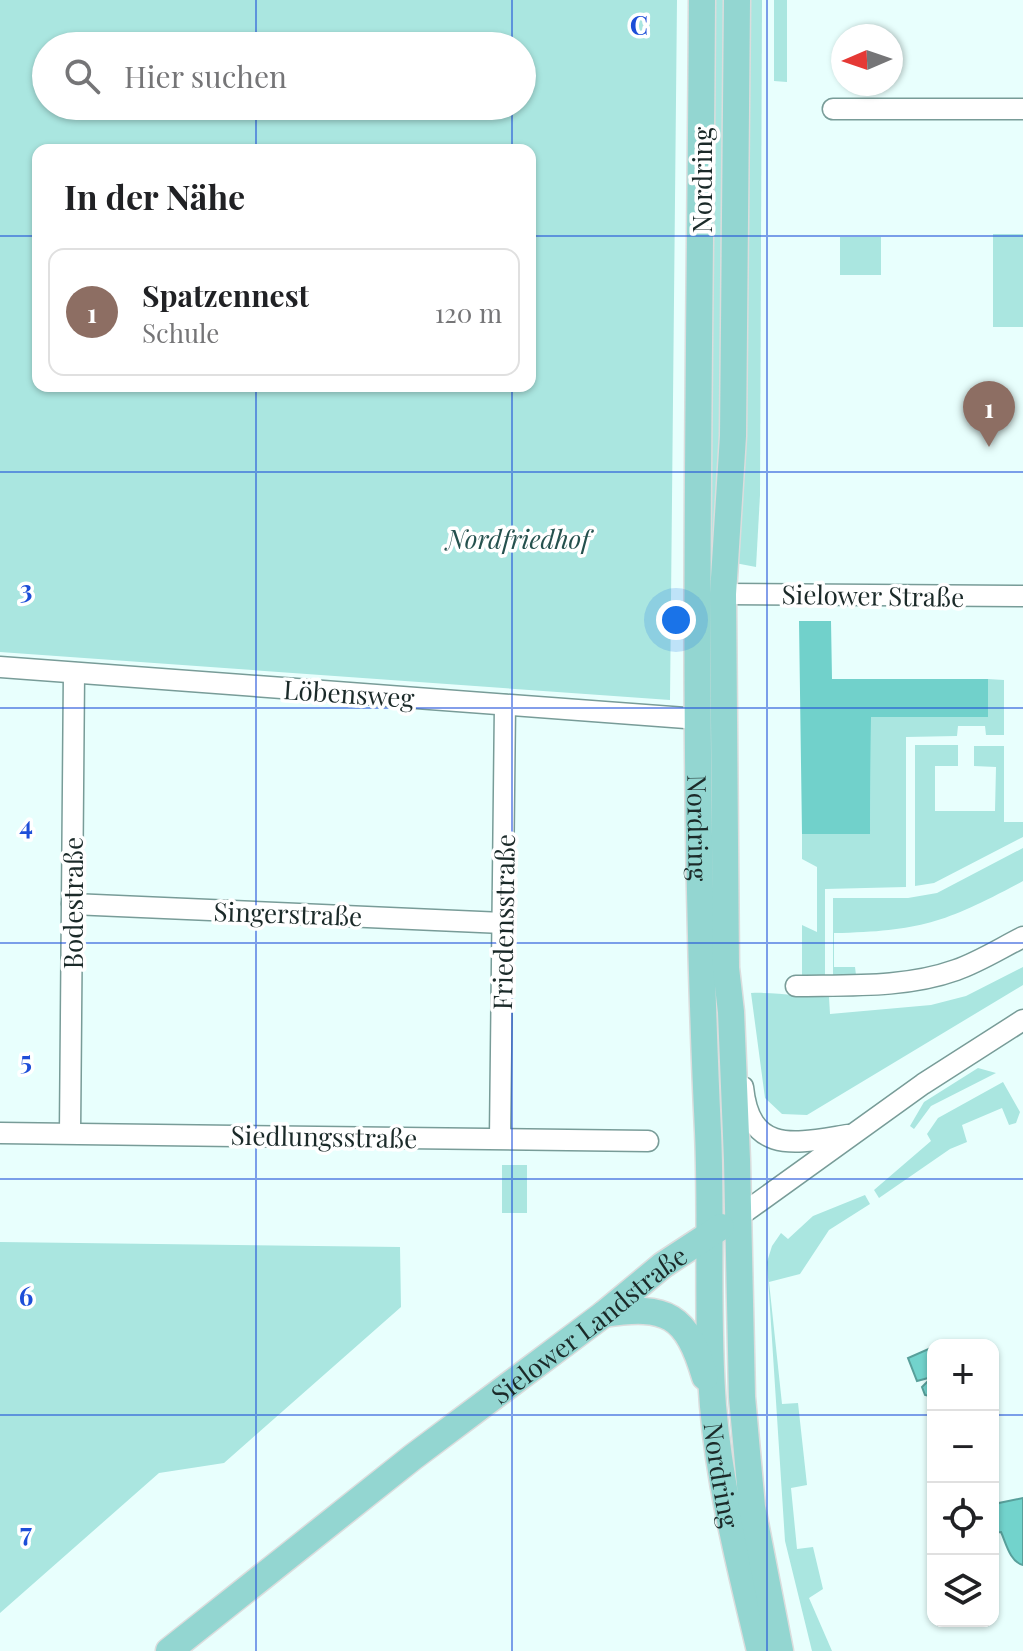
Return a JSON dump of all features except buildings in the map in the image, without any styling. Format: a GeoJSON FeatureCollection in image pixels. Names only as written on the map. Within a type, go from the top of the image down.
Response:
{"type":"FeatureCollection","features":[{"type":"Feature","properties":{"kind":"main road","name":"Nordring"},"geometry":{"type":"LineString","coordinates":[[702,0],[701,995],[711,1235],[713,1404],[726,1510],[760,1651]]}},
{"type":"Feature","properties":{"kind":"main road","name":"Nordring"},"geometry":{"type":"LineString","coordinates":[[737,0],[733,436],[723,594],[726,968],[731,1012],[742,1397],[752,1507],[780,1651]]}},
{"type":"Feature","properties":{"kind":"main road","name":"Sielower Landstraße"},"geometry":{"type":"LineString","coordinates":[[169,1651],[413,1457],[604,1314],[663,1265],[738,1217]]}},
{"type":"Feature","properties":{"kind":"main road"},"geometry":{"type":"LineString","coordinates":[[604,1314],[644,1309],[672,1316],[686,1329],[713,1404]]}},
{"type":"Feature","properties":{"kind":"street"},"geometry":{"type":"LineString","coordinates":[[833,109],[1023,109]]}},
{"type":"Feature","properties":{"kind":"street","name":"Sielower Straße"},"geometry":{"type":"LineString","coordinates":[[723,594],[1023,596]]}},
{"type":"Feature","properties":{"kind":"street","name":"Löbensweg"},"geometry":{"type":"LineString","coordinates":[[0,667],[699,719]]}},
{"type":"Feature","properties":{"kind":"street","name":"Bodestraße"},"geometry":{"type":"LineString","coordinates":[[70,1133],[74,673]]}},
{"type":"Feature","properties":{"kind":"street","name":"Friedensstraße"},"geometry":{"type":"LineString","coordinates":[[500,1138],[505,705]]}},
{"type":"Feature","properties":{"kind":"street","name":"Singerstraße"},"geometry":{"type":"LineString","coordinates":[[72,904],[503,923]]}},
{"type":"Feature","properties":{"kind":"street"},"geometry":{"type":"LineString","coordinates":[[796,986],[858,985],[926,977],[956,970],[1023,937]]}},
{"type":"Feature","properties":{"kind":"street"},"geometry":{"type":"LineString","coordinates":[[731,1012],[740,1049],[745,1099],[749,1115],[761,1134],[794,1143],[852,1134]]}},
{"type":"Feature","properties":{"kind":"street","name":"Sielower Landstraße"},"geometry":{"type":"LineString","coordinates":[[738,1217],[852,1134],[991,1038],[1023,1020]]}},
{"type":"Feature","properties":{"kind":"street","name":"Siedlungsstraße"},"geometry":{"type":"LineString","coordinates":[[0,1133],[648,1141]]}},
{"type":"Feature","properties":{"kind":"green space","name":"Nordfriedhof"},"geometry":{"type":"Polygon","coordinates":[[[0,0],[677,0],[670,700],[0,652],[0,0]]]}},
{"type":"Feature","properties":{"kind":"green space"},"geometry":{"type":"Polygon","coordinates":[[[711,0],[728,0],[725,424],[714,632],[706,556],[711,0]]]}},
{"type":"Feature","properties":{"kind":"green space"},"geometry":{"type":"Polygon","coordinates":[[[749,0],[762,0],[760,495],[756,567],[735,563],[749,0]]]}},
{"type":"Feature","properties":{"kind":"green space"},"geometry":{"type":"Polygon","coordinates":[[[774,0],[787,0],[787,82],[774,81],[774,0]]]}},
{"type":"Feature","properties":{"kind":"green space"},"geometry":{"type":"Polygon","coordinates":[[[993,234],[1023,234],[1023,327],[993,327],[993,234]]]}},
{"type":"Feature","properties":{"kind":"green space"},"geometry":{"type":"Polygon","coordinates":[[[840,237],[881,237],[881,275],[840,275],[840,237]]]}},
{"type":"Feature","properties":{"kind":"green space"},"geometry":{"type":"Polygon","coordinates":[[[988,679],[1004,680],[1004,735],[986,735],[985,726],[958,726],[957,736],[906,737],[906,887],[825,889],[825,976],[802,976],[802,925],[817,932],[817,867],[802,859],[802,834],[870,834],[871,717],[988,717],[988,679]]]}},
{"type":"Feature","properties":{"kind":"green space"},"geometry":{"type":"Polygon","coordinates":[[[915,745],[958,745],[958,766],[935,766],[935,811],[995,811],[996,767],[974,766],[974,746],[1004,746],[1004,822],[1023,822],[1023,837],[934,883],[915,886],[915,745]]]}},
{"type":"Feature","properties":{"kind":"green space"},"geometry":{"type":"Polygon","coordinates":[[[1023,848],[1023,881],[953,915],[890,930],[834,933],[834,967],[855,967],[856,975],[833,975],[833,898],[908,898],[937,893],[1023,848]]]}},
{"type":"Feature","properties":{"kind":"green space"},"geometry":{"type":"Polygon","coordinates":[[[1023,967],[1023,985],[807,1115],[782,1114],[765,1098],[751,993],[829,997],[830,1014],[931,1005],[966,996],[1023,967]]]}},
{"type":"Feature","properties":{"kind":"green space"},"geometry":{"type":"Polygon","coordinates":[[[978,1068],[996,1073],[931,1106],[914,1129],[910,1126],[924,1102],[978,1068]]]}},
{"type":"Feature","properties":{"kind":"green space"},"geometry":{"type":"Polygon","coordinates":[[[1003,1082],[1020,1112],[1016,1123],[1009,1125],[1002,1108],[962,1125],[967,1142],[950,1149],[879,1198],[874,1190],[931,1141],[927,1134],[938,1118],[1003,1082]]]}},
{"type":"Feature","properties":{"kind":"green space"},"geometry":{"type":"Polygon","coordinates":[[[502,1165],[527,1165],[527,1213],[502,1213],[502,1165]]]}},
{"type":"Feature","properties":{"kind":"green space"},"geometry":{"type":"Polygon","coordinates":[[[865,1195],[870,1204],[829,1230],[800,1274],[769,1282],[782,1404],[798,1403],[807,1485],[791,1488],[797,1549],[813,1547],[823,1589],[809,1598],[832,1651],[812,1651],[785,1541],[767,1262],[772,1246],[781,1233],[788,1239],[813,1216],[865,1195]]]}},
{"type":"Feature","properties":{"kind":"green space"},"geometry":{"type":"Polygon","coordinates":[[[0,1242],[400,1247],[401,1307],[224,1463],[159,1473],[0,1613],[0,1242]]]}},
{"type":"Feature","properties":{"kind":"shaded area"},"geometry":{"type":"Polygon","coordinates":[[[799,621],[831,621],[832,679],[988,679],[988,717],[871,717],[870,834],[802,834],[799,621]]]}},
{"type":"Feature","properties":{"kind":"shaded area"},"geometry":{"type":"Polygon","coordinates":[[[927,1350],[927,1378],[917,1381],[908,1358],[927,1350]]]}},
{"type":"Feature","properties":{"kind":"shaded area"},"geometry":{"type":"Polygon","coordinates":[[[927,1382],[927,1396],[925,1395],[922,1387],[927,1382]]]}},
{"type":"Feature","properties":{"kind":"shaded area"},"geometry":{"type":"Polygon","coordinates":[[[1023,1498],[1023,1565],[1012,1556],[999,1532],[999,1503],[1023,1498]]]}},
{"type":"Feature","properties":{"kind":"place","name":"Spatzennest"},"geometry":{"type":"Point","coordinates":[989,447]}}]}
